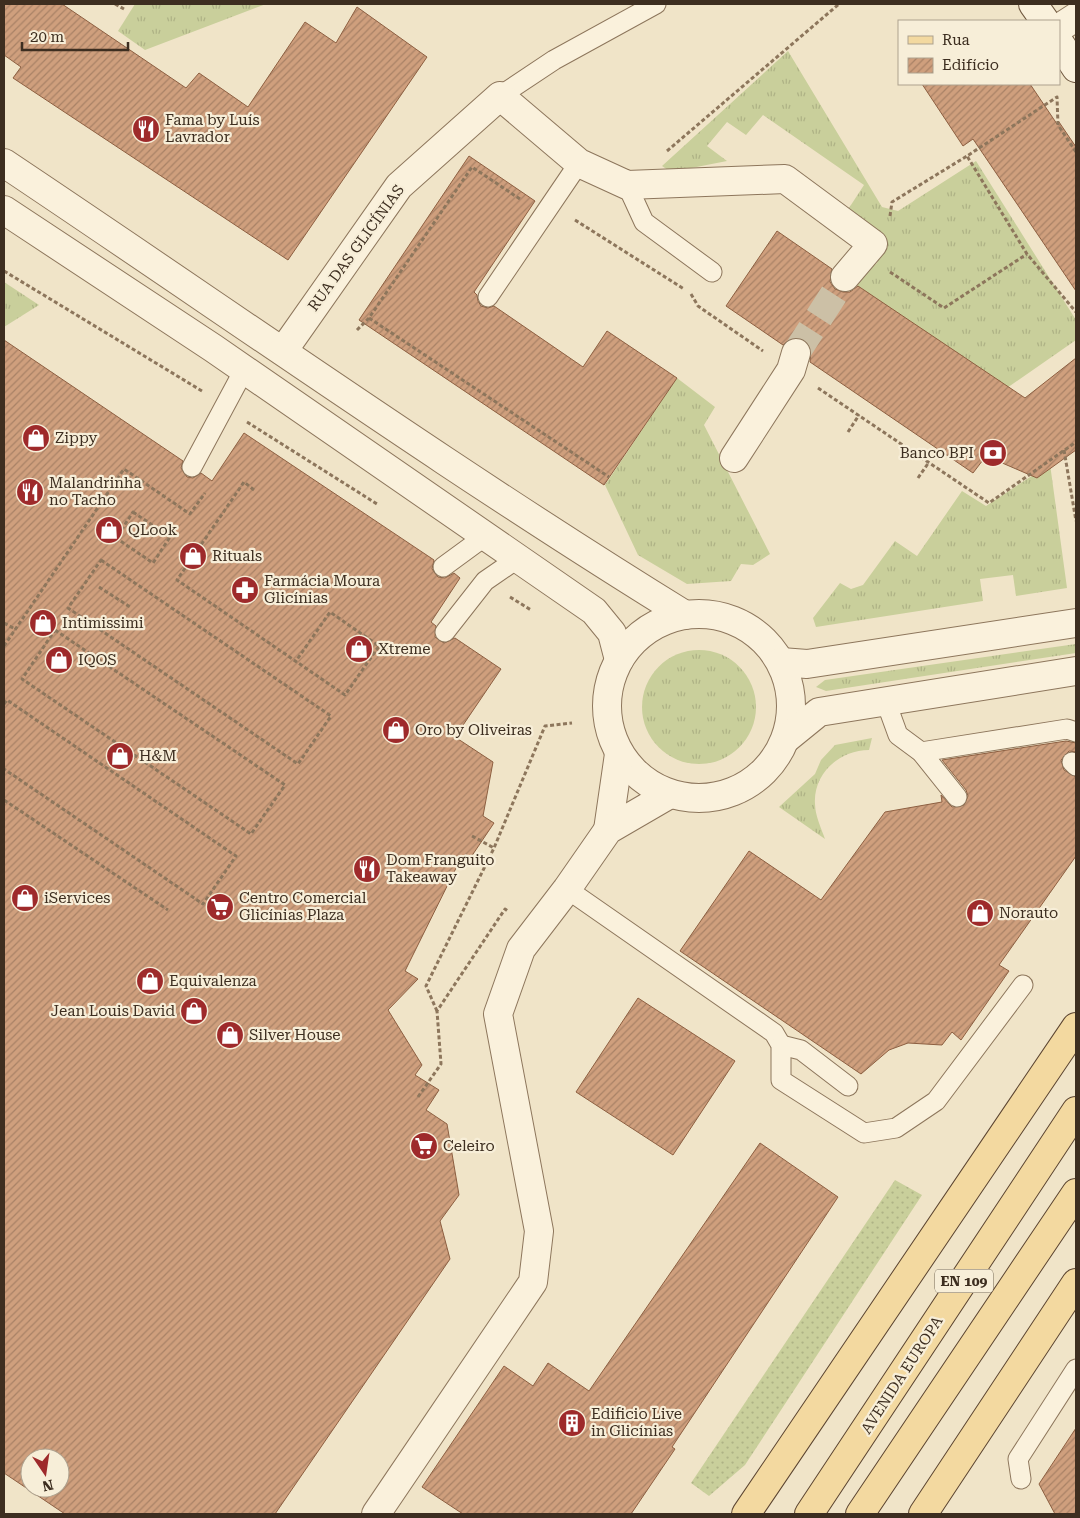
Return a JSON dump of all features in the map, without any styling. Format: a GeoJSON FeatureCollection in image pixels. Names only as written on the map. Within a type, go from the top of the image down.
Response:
{"type":"FeatureCollection","features":[{"type":"Feature","properties":{"kind":"main road"},"geometry":{"type":"LineString","coordinates":[[746,1514],[1076,1027]]}},
{"type":"Feature","properties":{"kind":"main road","name":"AVENIDA EUROPA"},"geometry":{"type":"LineString","coordinates":[[809,1514],[1076,1111]]}},
{"type":"Feature","properties":{"kind":"main road","name":"EN 109"},"geometry":{"type":"LineString","coordinates":[[860,1514],[1076,1193]]}},
{"type":"Feature","properties":{"kind":"main road"},"geometry":{"type":"LineString","coordinates":[[923,1514],[1076,1283]]}},
{"type":"Feature","properties":{"kind":"street"},"geometry":{"type":"LineString","coordinates":[[1033,4],[1044,20]]}},
{"type":"Feature","properties":{"kind":"street"},"geometry":{"type":"LineString","coordinates":[[1060,27],[1076,17]]}},
{"type":"Feature","properties":{"kind":"street"},"geometry":{"type":"LineString","coordinates":[[1060,44],[1076,68]]}},
{"type":"Feature","properties":{"kind":"street"},"geometry":{"type":"LineString","coordinates":[[500,96],[579,163],[627,185],[785,179],[873,244],[845,277]]}},
{"type":"Feature","properties":{"kind":"street","name":"RUA DAS GLICÍNIAS"},"geometry":{"type":"LineString","coordinates":[[283,351],[399,186],[500,96]]}},
{"type":"Feature","properties":{"kind":"street"},"geometry":{"type":"LineString","coordinates":[[4,163],[283,351],[622,576],[685,615]]}},
{"type":"Feature","properties":{"kind":"street"},"geometry":{"type":"LineString","coordinates":[[4,210],[213,348],[594,611],[612,633],[619,660]]}},
{"type":"Feature","properties":{"kind":"street"},"geometry":{"type":"LineString","coordinates":[[213,348],[232,316]]}},
{"type":"Feature","properties":{"kind":"street"},"geometry":{"type":"LineString","coordinates":[[734,458],[793,362]]}},
{"type":"Feature","properties":{"kind":"street"},"geometry":{"type":"LineString","coordinates":[[685,615],[714,615],[740,623],[764,640],[781,662],[790,686],[792,712],[786,738],[773,763],[752,783],[726,795],[698,799],[670,794],[650,785],[633,771],[619,754],[610,731],[606,706],[610,682],[619,660],[631,643],[647,630],[666,620],[685,615]]}},
{"type":"Feature","properties":{"kind":"street"},"geometry":{"type":"LineString","coordinates":[[781,662],[807,664],[1076,623]]}},
{"type":"Feature","properties":{"kind":"street"},"geometry":{"type":"LineString","coordinates":[[786,738],[819,712],[1076,671]]}},
{"type":"Feature","properties":{"kind":"street"},"geometry":{"type":"LineString","coordinates":[[608,830],[619,754]]}},
{"type":"Feature","properties":{"kind":"street"},"geometry":{"type":"LineString","coordinates":[[376,1514],[533,1282],[539,1231],[498,1014],[521,949],[567,889],[608,830],[670,794]]}},
{"type":"Feature","properties":{"kind":"lane"},"geometry":{"type":"LineString","coordinates":[[500,96],[554,60],[656,4]]}},
{"type":"Feature","properties":{"kind":"lane"},"geometry":{"type":"LineString","coordinates":[[488,297],[579,163]]}},
{"type":"Feature","properties":{"kind":"lane"},"geometry":{"type":"LineString","coordinates":[[627,185],[644,222],[712,272]]}},
{"type":"Feature","properties":{"kind":"lane"},"geometry":{"type":"LineString","coordinates":[[192,467],[244,370]]}},
{"type":"Feature","properties":{"kind":"lane"},"geometry":{"type":"LineString","coordinates":[[444,567],[484,536]]}},
{"type":"Feature","properties":{"kind":"lane"},"geometry":{"type":"LineString","coordinates":[[445,632],[485,581],[517,559]]}},
{"type":"Feature","properties":{"kind":"lane"},"geometry":{"type":"LineString","coordinates":[[886,702],[898,735],[920,752],[957,797]]}},
{"type":"Feature","properties":{"kind":"lane"},"geometry":{"type":"LineString","coordinates":[[920,752],[1067,729],[1076,732]]}},
{"type":"Feature","properties":{"kind":"lane"},"geometry":{"type":"LineString","coordinates":[[567,889],[774,1033],[782,1045],[781,1080],[864,1133],[896,1128],[936,1101],[1023,985]]}},
{"type":"Feature","properties":{"kind":"lane"},"geometry":{"type":"LineString","coordinates":[[782,1045],[801,1050],[848,1086]]}},
{"type":"Feature","properties":{"kind":"lane"},"geometry":{"type":"LineString","coordinates":[[1021,1480],[1018,1460],[1076,1369]]}},
{"type":"Feature","properties":{"kind":"path"},"geometry":{"type":"LineString","coordinates":[[115,4],[124,9]]}},
{"type":"Feature","properties":{"kind":"path"},"geometry":{"type":"LineString","coordinates":[[627,185],[839,4]]}},
{"type":"Feature","properties":{"kind":"path"},"geometry":{"type":"LineString","coordinates":[[890,219],[892,202],[1057,97],[1058,125],[1076,152]]}},
{"type":"Feature","properties":{"kind":"path"},"geometry":{"type":"LineString","coordinates":[[967,156],[1027,254],[1076,312]]}},
{"type":"Feature","properties":{"kind":"path"},"geometry":{"type":"LineString","coordinates":[[357,330],[369,318],[472,167],[524,202]]}},
{"type":"Feature","properties":{"kind":"path"},"geometry":{"type":"LineString","coordinates":[[550,204],[692,294],[698,306],[793,362],[859,415],[989,502],[1076,442]]}},
{"type":"Feature","properties":{"kind":"path"},"geometry":{"type":"LineString","coordinates":[[887,270],[944,308],[1027,254]]}},
{"type":"Feature","properties":{"kind":"path"},"geometry":{"type":"LineString","coordinates":[[4,271],[112,338],[160,364],[382,507]]}},
{"type":"Feature","properties":{"kind":"path"},"geometry":{"type":"LineString","coordinates":[[369,318],[609,477]]}},
{"type":"Feature","properties":{"kind":"path"},"geometry":{"type":"LineString","coordinates":[[848,432],[859,415]]}},
{"type":"Feature","properties":{"kind":"path"},"geometry":{"type":"LineString","coordinates":[[1064,450],[1076,521]]}},
{"type":"Feature","properties":{"kind":"path"},"geometry":{"type":"LineString","coordinates":[[918,478],[929,462]]}},
{"type":"Feature","properties":{"kind":"path"},"geometry":{"type":"LineString","coordinates":[[4,646],[124,469],[190,514],[208,487]]}},
{"type":"Feature","properties":{"kind":"path"},"geometry":{"type":"LineString","coordinates":[[254,490],[244,482],[177,580],[345,695],[378,646],[330,612],[296,661]]}},
{"type":"Feature","properties":{"kind":"path"},"geometry":{"type":"LineString","coordinates":[[132,512],[170,537],[153,563],[116,538],[132,512]]}},
{"type":"Feature","properties":{"kind":"path"},"geometry":{"type":"LineString","coordinates":[[101,560],[331,716],[298,764],[68,608],[101,560]]}},
{"type":"Feature","properties":{"kind":"path"},"geometry":{"type":"LineString","coordinates":[[485,581],[533,611]]}},
{"type":"Feature","properties":{"kind":"path"},"geometry":{"type":"LineString","coordinates":[[99,587],[130,607]]}},
{"type":"Feature","properties":{"kind":"path"},"geometry":{"type":"LineString","coordinates":[[4,623],[15,629]]}},
{"type":"Feature","properties":{"kind":"path"},"geometry":{"type":"LineString","coordinates":[[55,630],[285,785],[251,834],[22,679],[55,630]]}},
{"type":"Feature","properties":{"kind":"path"},"geometry":{"type":"LineString","coordinates":[[4,704],[7,700],[236,856],[203,904],[4,769]]}},
{"type":"Feature","properties":{"kind":"path"},"geometry":{"type":"LineString","coordinates":[[418,1097],[441,1064],[436,1011],[426,986],[494,848],[545,726],[572,723]]}},
{"type":"Feature","properties":{"kind":"path"},"geometry":{"type":"LineString","coordinates":[[4,800],[168,910]]}},
{"type":"Feature","properties":{"kind":"path"},"geometry":{"type":"LineString","coordinates":[[472,836],[494,848]]}},
{"type":"Feature","properties":{"kind":"path"},"geometry":{"type":"LineString","coordinates":[[436,1011],[506,909],[513,914]]}},
{"type":"Feature","properties":{"kind":"green space"},"geometry":{"type":"Polygon","coordinates":[[[135,4],[266,4],[145,50],[118,31],[135,4]]]}},
{"type":"Feature","properties":{"kind":"green space"},"geometry":{"type":"Polygon","coordinates":[[[788,51],[882,207],[898,211],[976,161],[1076,320],[1076,340],[994,397],[852,282],[877,263],[884,237],[849,208],[864,185],[763,115],[746,135],[727,122],[707,146],[727,161],[671,172],[662,166],[788,51]]]}},
{"type":"Feature","properties":{"kind":"green space"},"geometry":{"type":"Polygon","coordinates":[[[4,282],[39,305],[4,327],[4,282]]]}},
{"type":"Feature","properties":{"kind":"green space"},"geometry":{"type":"Polygon","coordinates":[[[677,378],[715,407],[704,425],[770,554],[753,565],[741,564],[731,581],[687,584],[638,555],[605,485],[677,378]]]}},
{"type":"Feature","properties":{"kind":"green space"},"geometry":{"type":"Polygon","coordinates":[[[1050,464],[1067,588],[1016,596],[1013,575],[980,579],[983,601],[816,627],[813,618],[840,583],[851,589],[863,585],[895,541],[917,556],[962,491],[986,506],[1050,464]]]}},
{"type":"Feature","properties":{"kind":"green space"},"geometry":{"type":"Polygon","coordinates":[[[1076,644],[1076,653],[826,691],[816,687],[825,680],[1076,644]]]}},
{"type":"Feature","properties":{"kind":"green space"},"geometry":{"type":"Polygon","coordinates":[[[699,650],[721,655],[739,667],[751,685],[756,707],[751,729],[739,747],[721,759],[699,764],[677,759],[659,747],[647,729],[642,707],[647,685],[659,667],[677,655],[699,650]]]}},
{"type":"Feature","properties":{"kind":"green space"},"geometry":{"type":"Polygon","coordinates":[[[872,738],[869,750],[858,751],[838,759],[823,774],[818,783],[815,808],[825,839],[779,807],[815,774],[821,760],[835,745],[872,738]]]}},
{"type":"Feature","properties":{"kind":"green space"},"geometry":{"type":"Polygon","coordinates":[[[895,1180],[922,1195],[745,1465],[709,1496],[691,1483],[895,1180]]]}},
{"type":"Feature","properties":{"kind":"building"},"geometry":{"type":"Polygon","coordinates":[[[4,4],[62,4],[186,88],[199,73],[248,107],[305,22],[336,43],[357,7],[427,57],[288,260],[13,78],[21,67],[4,55],[4,4]]]}},
{"type":"Feature","properties":{"kind":"building"},"geometry":{"type":"Polygon","coordinates":[[[923,85],[1031,85],[1057,124],[1059,122],[1076,147],[1076,291],[973,139],[963,146],[923,85]]]}},
{"type":"Feature","properties":{"kind":"building"},"geometry":{"type":"Polygon","coordinates":[[[469,156],[535,201],[474,292],[481,306],[488,308],[494,306],[583,367],[607,331],[677,378],[604,485],[359,320],[469,156]]]}},
{"type":"Feature","properties":{"kind":"building"},"geometry":{"type":"Polygon","coordinates":[[[777,231],[832,269],[830,282],[835,289],[850,292],[858,286],[1025,398],[1076,358],[1076,450],[1037,478],[986,456],[973,473],[810,362],[811,350],[807,342],[801,338],[793,338],[783,345],[726,306],[777,231]]]}},
{"type":"Feature","properties":{"kind":"building","name":"Centro Comercial Glicínias Plaza"},"geometry":{"type":"Polygon","coordinates":[[[4,340],[183,461],[181,468],[187,477],[193,478],[201,473],[212,481],[244,433],[434,560],[432,569],[438,577],[445,578],[454,573],[460,578],[431,622],[436,626],[435,637],[444,643],[455,638],[501,669],[455,737],[493,762],[483,816],[494,823],[469,860],[462,856],[405,971],[418,979],[388,1010],[422,1065],[415,1075],[439,1090],[426,1110],[447,1124],[459,1195],[440,1221],[450,1259],[275,1514],[65,1514],[41,1498],[70,1498],[70,1448],[20,1448],[20,1484],[4,1473],[4,340]]]}},
{"type":"Feature","properties":{"kind":"building"},"geometry":{"type":"Polygon","coordinates":[[[1066,741],[1076,743],[1076,752],[1069,751],[1061,760],[1064,770],[1076,777],[1076,856],[999,965],[1009,971],[961,1040],[952,1032],[942,1045],[908,1043],[889,1050],[861,1074],[680,951],[749,851],[821,900],[885,812],[942,802],[941,795],[952,807],[964,805],[968,796],[966,790],[942,760],[1066,741]]]}},
{"type":"Feature","properties":{"kind":"building"},"geometry":{"type":"Polygon","coordinates":[[[638,998],[735,1061],[673,1155],[576,1092],[638,998]]]}},
{"type":"Feature","properties":{"kind":"building"},"geometry":{"type":"Polygon","coordinates":[[[760,1143],[838,1197],[672,1447],[675,1449],[631,1514],[463,1514],[422,1487],[504,1366],[533,1386],[548,1363],[589,1391],[760,1143]]]}},
{"type":"Feature","properties":{"kind":"building"},"geometry":{"type":"Polygon","coordinates":[[[1076,1428],[1076,1514],[1055,1514],[1039,1484],[1076,1428]]]}},
{"type":"Feature","properties":{"kind":"tunnel"},"geometry":{"type":"LineString","coordinates":[[796,353],[845,277]]}},
{"type":"Feature","properties":{"kind":"place","name":"Fama by Luís Lavrador"},"geometry":{"type":"Point","coordinates":[146,129]}},
{"type":"Feature","properties":{"kind":"place","name":"Zippy"},"geometry":{"type":"Point","coordinates":[36,438]}},
{"type":"Feature","properties":{"kind":"place","name":"Banco BPI"},"geometry":{"type":"Point","coordinates":[993,453]}},
{"type":"Feature","properties":{"kind":"place","name":"Malandrinha no Tacho"},"geometry":{"type":"Point","coordinates":[30,492]}},
{"type":"Feature","properties":{"kind":"place","name":"QLook"},"geometry":{"type":"Point","coordinates":[109,530]}},
{"type":"Feature","properties":{"kind":"place","name":"Rituals"},"geometry":{"type":"Point","coordinates":[193,556]}},
{"type":"Feature","properties":{"kind":"place","name":"Farmácia Moura Glicínias"},"geometry":{"type":"Point","coordinates":[245,590]}},
{"type":"Feature","properties":{"kind":"place","name":"Intimissimi"},"geometry":{"type":"Point","coordinates":[43,623]}},
{"type":"Feature","properties":{"kind":"place","name":"Xtreme"},"geometry":{"type":"Point","coordinates":[359,649]}},
{"type":"Feature","properties":{"kind":"place","name":"IQOS"},"geometry":{"type":"Point","coordinates":[59,660]}},
{"type":"Feature","properties":{"kind":"place","name":"Oro by Oliveiras"},"geometry":{"type":"Point","coordinates":[396,730]}},
{"type":"Feature","properties":{"kind":"place","name":"H&M"},"geometry":{"type":"Point","coordinates":[120,756]}},
{"type":"Feature","properties":{"kind":"place","name":"Dom Franguito Takeaway"},"geometry":{"type":"Point","coordinates":[367,869]}},
{"type":"Feature","properties":{"kind":"place","name":"iServices"},"geometry":{"type":"Point","coordinates":[25,898]}},
{"type":"Feature","properties":{"kind":"place","name":"Centro Comercial Glicínias Plaza"},"geometry":{"type":"Point","coordinates":[220,907]}},
{"type":"Feature","properties":{"kind":"place","name":"Norauto"},"geometry":{"type":"Point","coordinates":[980,913]}},
{"type":"Feature","properties":{"kind":"place","name":"Equivalenza"},"geometry":{"type":"Point","coordinates":[150,981]}},
{"type":"Feature","properties":{"kind":"place","name":"Jean Louis David"},"geometry":{"type":"Point","coordinates":[194,1011]}},
{"type":"Feature","properties":{"kind":"place","name":"Silver House"},"geometry":{"type":"Point","coordinates":[230,1035]}},
{"type":"Feature","properties":{"kind":"place","name":"Celeiro"},"geometry":{"type":"Point","coordinates":[424,1146]}},
{"type":"Feature","properties":{"kind":"place","name":"Edificio Live in Glicínias"},"geometry":{"type":"Point","coordinates":[572,1423]}}]}
